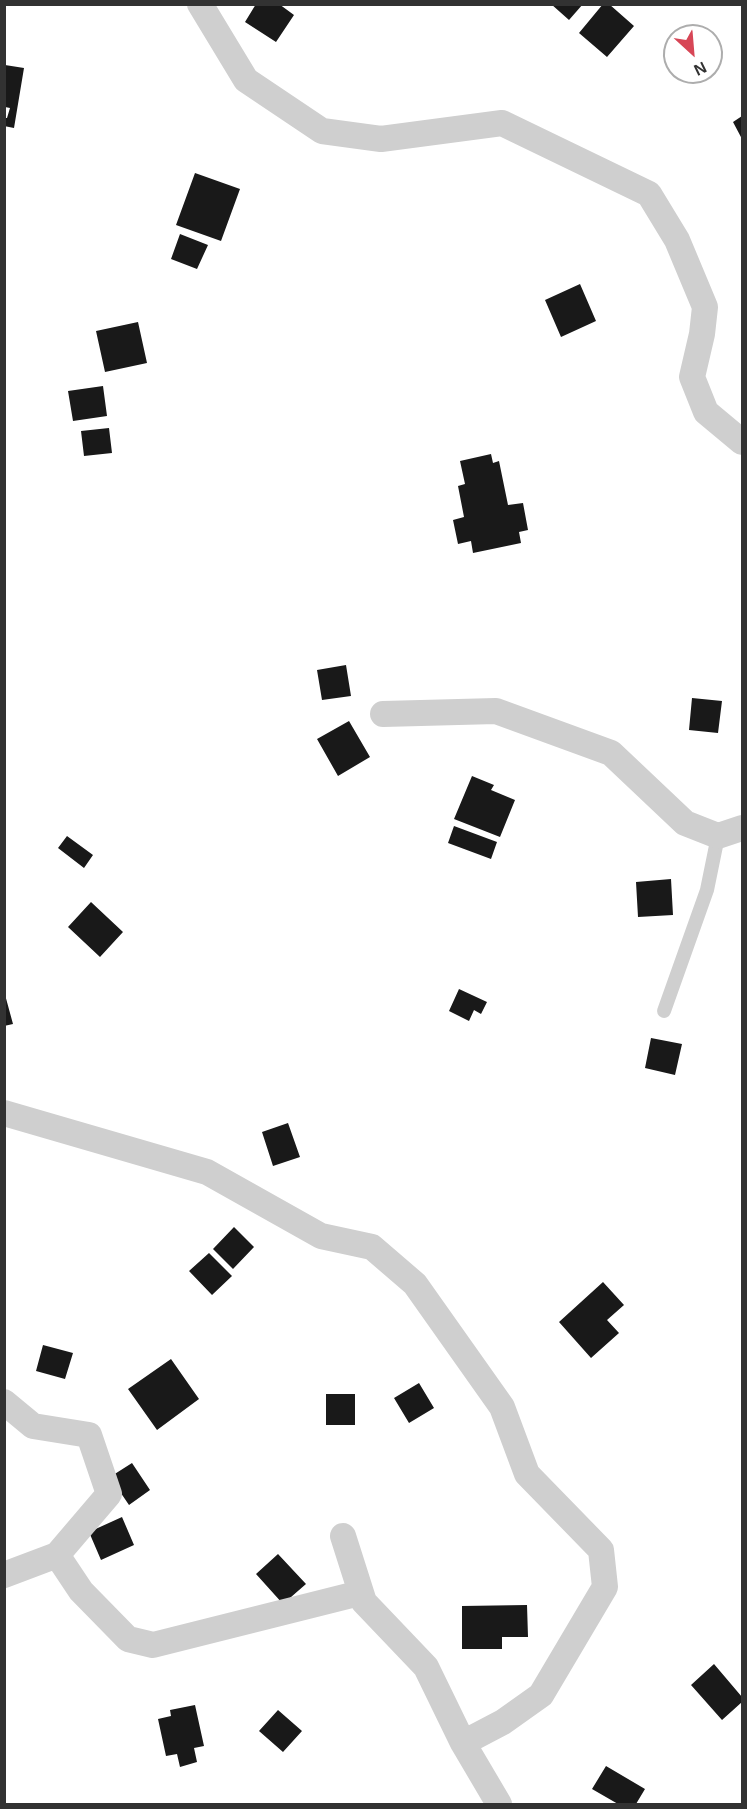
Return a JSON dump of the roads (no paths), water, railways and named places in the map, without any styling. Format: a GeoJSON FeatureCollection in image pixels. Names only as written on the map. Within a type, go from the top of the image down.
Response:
{"type":"FeatureCollection","features":[{"type":"Feature","properties":{"kind":"street"},"geometry":{"type":"LineString","coordinates":[[200,4],[246,80],[322,131],[381,139],[502,123],[650,194],[677,240],[705,308],[702,334],[692,377],[706,412],[742,442]]}},
{"type":"Feature","properties":{"kind":"street"},"geometry":{"type":"LineString","coordinates":[[383,714],[496,711],[611,753],[685,823],[718,836],[742,828]]}},
{"type":"Feature","properties":{"kind":"street"},"geometry":{"type":"LineString","coordinates":[[4,1113],[207,1172],[321,1236],[372,1247],[414,1284],[502,1407],[527,1474],[601,1550],[602,1559],[604,1587],[541,1695],[503,1722],[463,1743]]}},
{"type":"Feature","properties":{"kind":"street"},"geometry":{"type":"LineString","coordinates":[[4,1402],[33,1426],[89,1435],[109,1494],[57,1555],[4,1575]]}},
{"type":"Feature","properties":{"kind":"street"},"geometry":{"type":"LineString","coordinates":[[343,1536],[364,1602],[426,1666],[463,1743],[499,1804]]}},
{"type":"Feature","properties":{"kind":"street"},"geometry":{"type":"LineString","coordinates":[[57,1555],[81,1591],[128,1639],[153,1645],[360,1593]]}},
{"type":"Feature","properties":{"kind":"lane"},"geometry":{"type":"LineString","coordinates":[[663,1011],[707,890],[718,836]]}}]}
